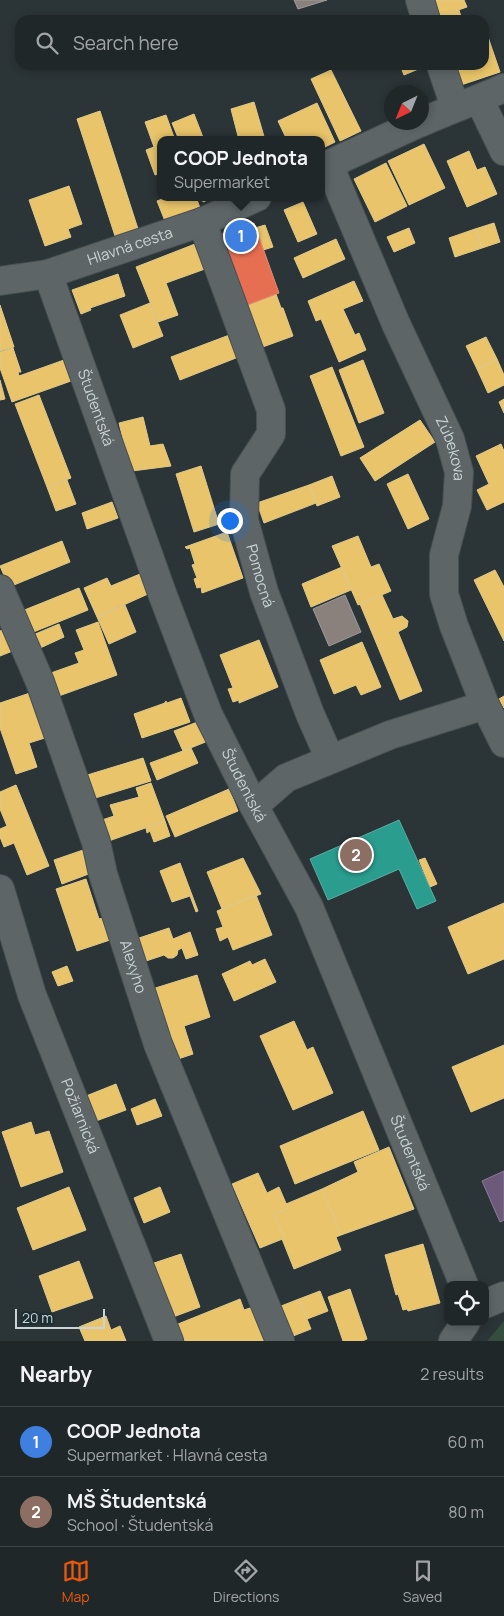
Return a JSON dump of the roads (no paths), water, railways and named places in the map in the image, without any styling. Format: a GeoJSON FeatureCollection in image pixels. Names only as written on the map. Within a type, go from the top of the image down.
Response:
{"type":"FeatureCollection","features":[{"type":"Feature","properties":{"kind":"street"},"geometry":{"type":"LineString","coordinates":[[420,0],[424,15]]}},
{"type":"Feature","properties":{"kind":"street"},"geometry":{"type":"LineString","coordinates":[[444,70],[504,151]]}},
{"type":"Feature","properties":{"kind":"street"},"geometry":{"type":"LineString","coordinates":[[429,119],[504,88]]}},
{"type":"Feature","properties":{"kind":"street"},"geometry":{"type":"LineString","coordinates":[[325,167],[404,130]]}},
{"type":"Feature","properties":{"kind":"street","name":"Zúbekova"},"geometry":{"type":"LineString","coordinates":[[325,167],[450,439],[459,472],[457,506],[444,555],[444,594],[454,626],[485,705],[504,743]]}},
{"type":"Feature","properties":{"kind":"street","name":"Hlavná cesta"},"geometry":{"type":"LineString","coordinates":[[0,281],[48,274],[202,222],[248,201]]}},
{"type":"Feature","properties":{"kind":"street","name":"Pomocná"},"geometry":{"type":"LineString","coordinates":[[202,222],[271,410],[271,434],[245,474],[244,520],[264,592],[310,714],[330,759]]}},
{"type":"Feature","properties":{"kind":"street","name":"Študentská"},"geometry":{"type":"LineString","coordinates":[[48,274],[162,593],[208,714],[254,806],[309,907],[462,1281]]}},
{"type":"Feature","properties":{"kind":"street","name":"Alexyho"},"geometry":{"type":"LineString","coordinates":[[0,589],[40,682],[96,842],[103,874],[158,1044],[280,1341]]}},
{"type":"Feature","properties":{"kind":"street"},"geometry":{"type":"LineString","coordinates":[[254,806],[286,778],[390,735],[485,705]]}},
{"type":"Feature","properties":{"kind":"street","name":"Požiarnická"},"geometry":{"type":"LineString","coordinates":[[0,889],[32,995],[169,1341]]}},
{"type":"Feature","properties":{"kind":"street"},"geometry":{"type":"LineString","coordinates":[[489,1302],[504,1296]]}},
{"type":"Feature","properties":{"kind":"street"},"geometry":{"type":"LineString","coordinates":[[452,1341],[463,1326]]}},
{"type":"Feature","properties":{"kind":"place","name":"COOP Jednota"},"geometry":{"type":"Point","coordinates":[241,236]}},
{"type":"Feature","properties":{"kind":"place","name":"MŠ Študentská"},"geometry":{"type":"Point","coordinates":[356,855]}}]}
